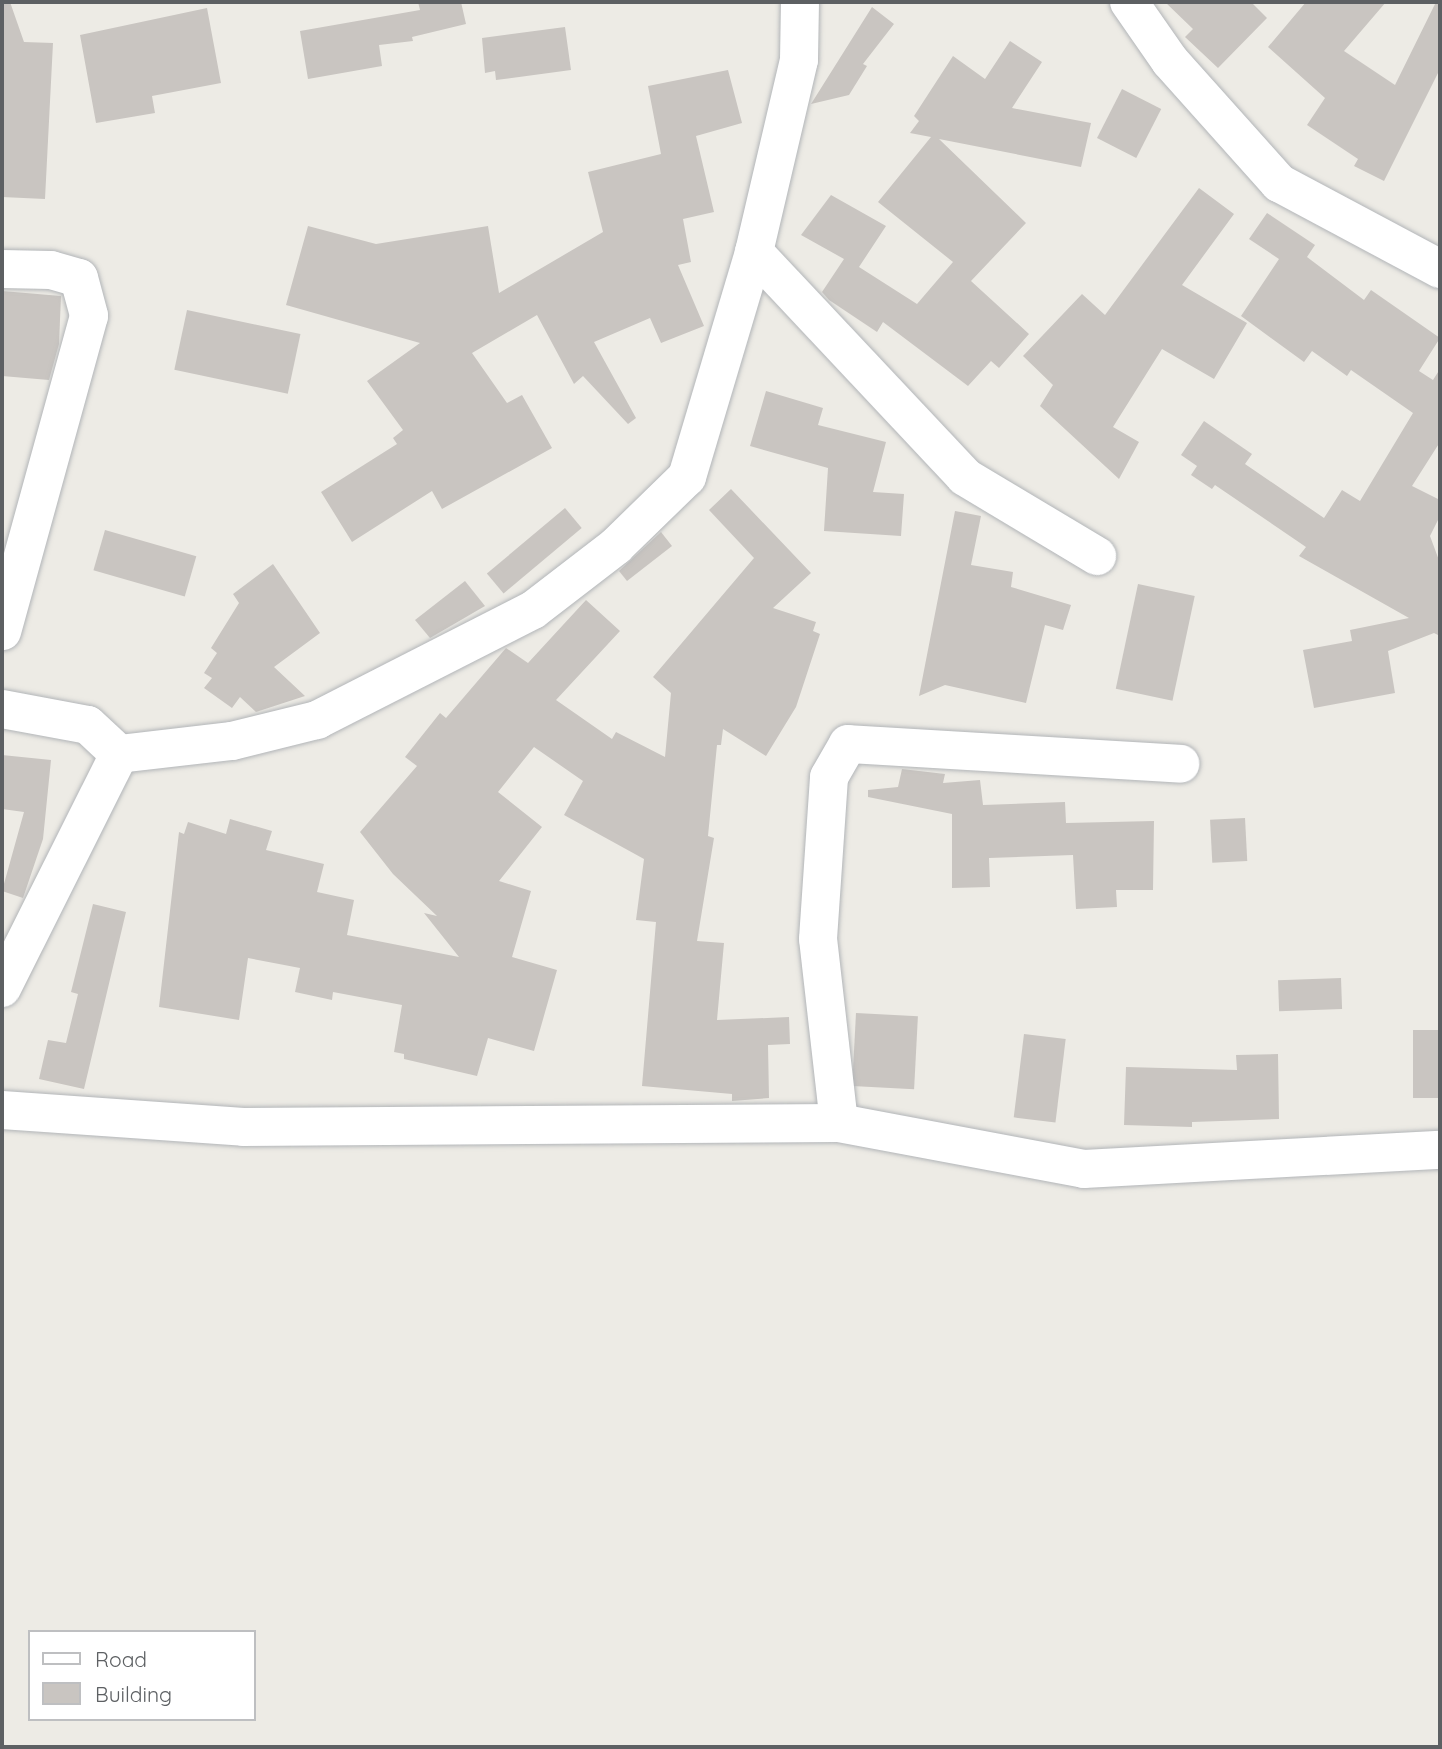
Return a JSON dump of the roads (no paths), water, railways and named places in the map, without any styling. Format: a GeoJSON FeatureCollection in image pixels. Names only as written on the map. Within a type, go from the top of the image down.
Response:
{"type":"FeatureCollection","features":[{"type":"Feature","properties":{"kind":"street"},"geometry":{"type":"LineString","coordinates":[[2,709],[88,725],[119,754],[232,741],[317,720],[533,610],[616,546],[687,477],[754,252],[799,60],[800,2]]}},
{"type":"Feature","properties":{"kind":"street"},"geometry":{"type":"LineString","coordinates":[[1129,2],[1170,61],[1279,183],[1440,268]]}},
{"type":"Feature","properties":{"kind":"street"},"geometry":{"type":"LineString","coordinates":[[754,252],[965,477],[1097,556]]}},
{"type":"Feature","properties":{"kind":"street"},"geometry":{"type":"LineString","coordinates":[[2,269],[51,270],[79,278],[89,316],[2,631]]}},
{"type":"Feature","properties":{"kind":"street"},"geometry":{"type":"LineString","coordinates":[[839,1123],[818,939],[829,777],[848,744],[1180,764]]}},
{"type":"Feature","properties":{"kind":"street"},"geometry":{"type":"LineString","coordinates":[[2,988],[119,754]]}},
{"type":"Feature","properties":{"kind":"street"},"geometry":{"type":"LineString","coordinates":[[2,1110],[243,1127],[839,1123],[1084,1169],[1440,1150]]}}]}
